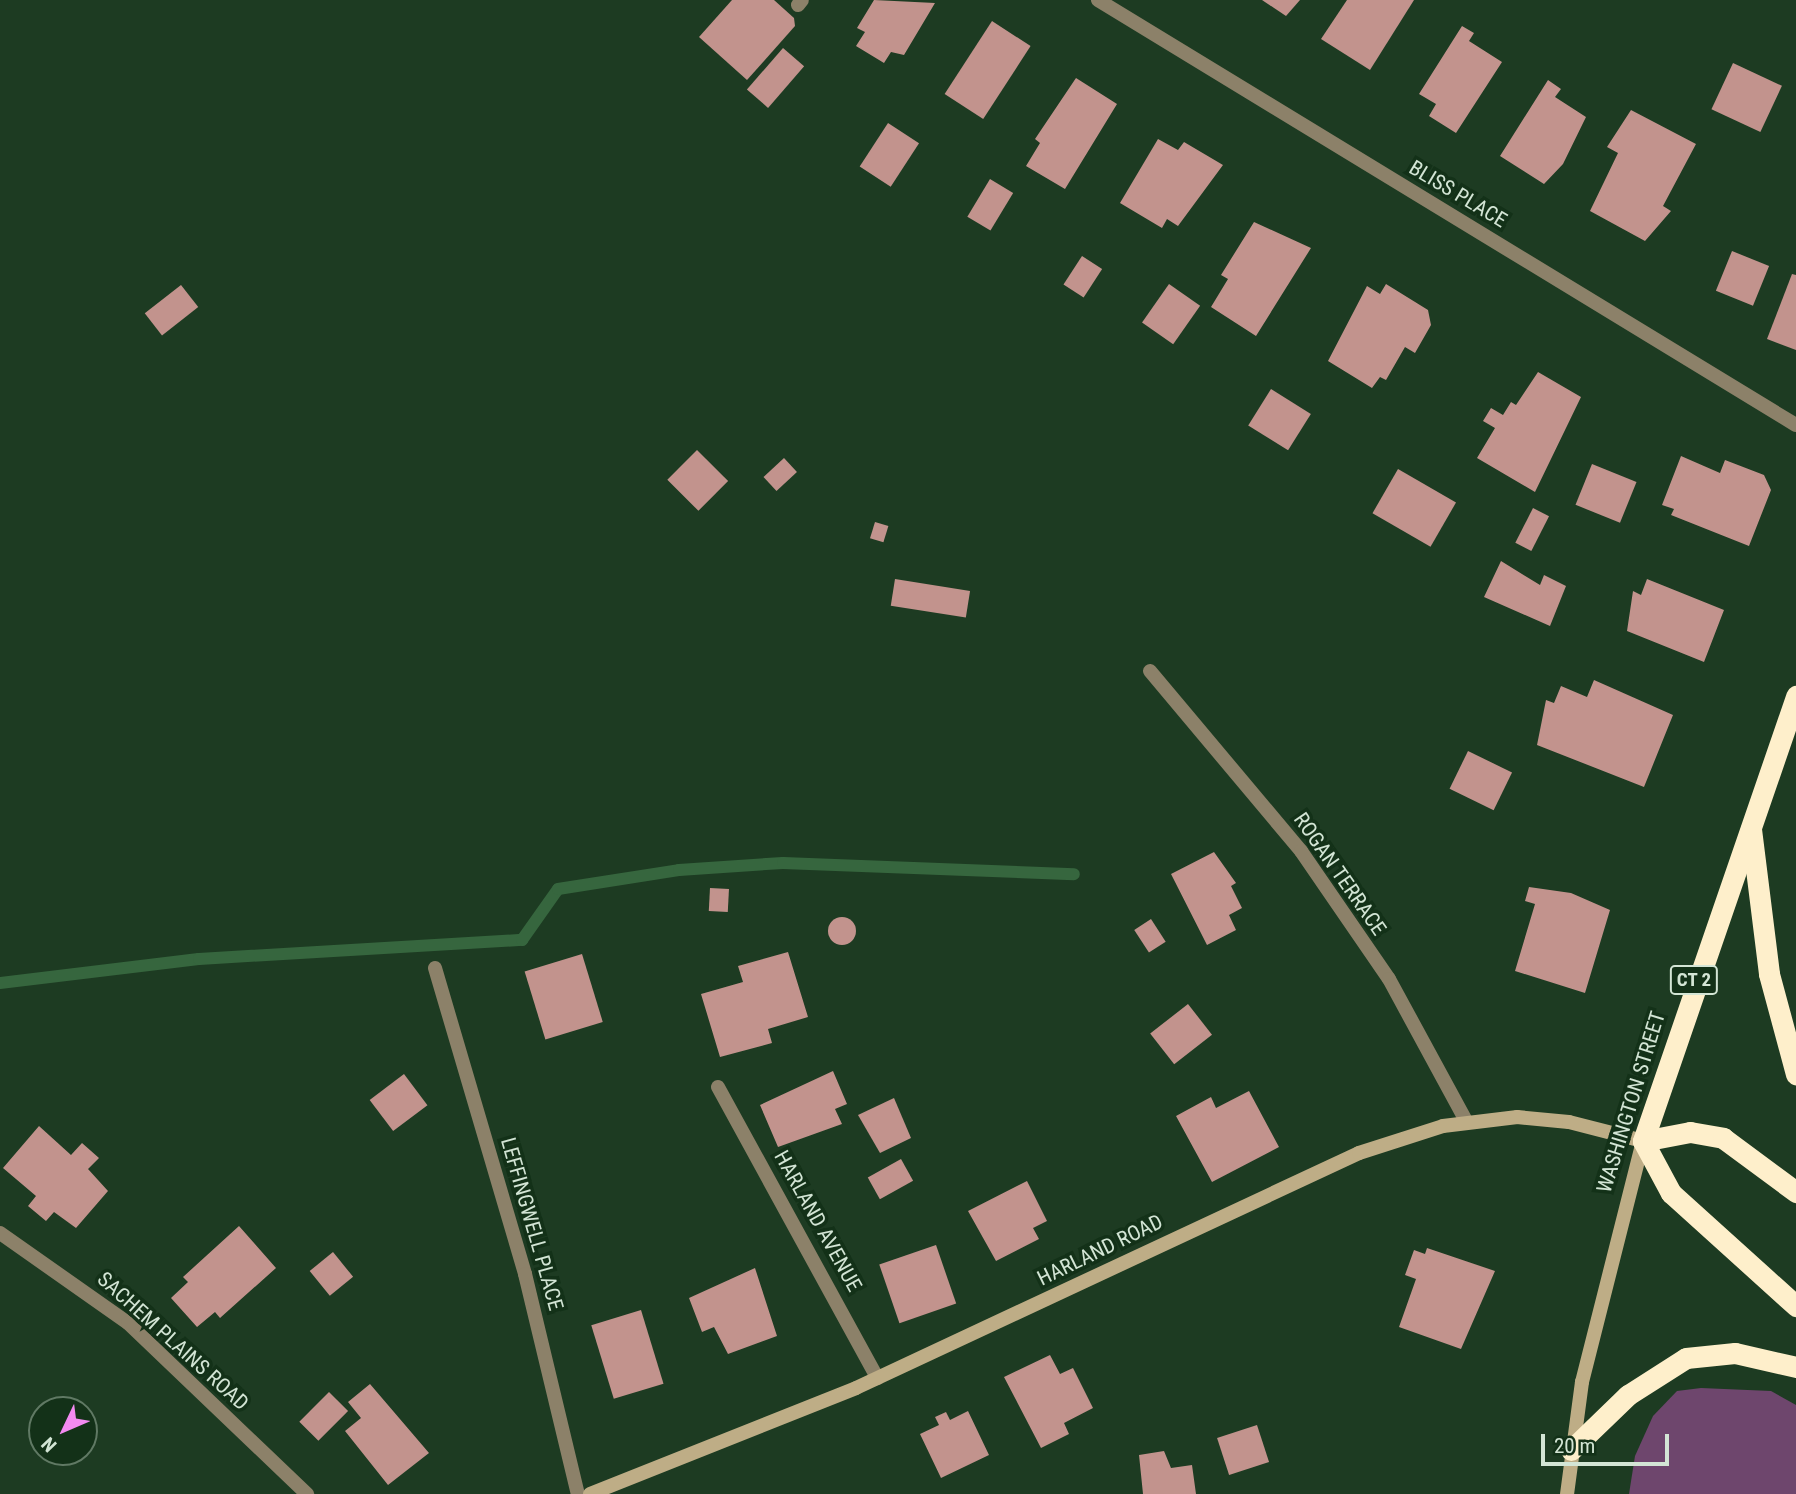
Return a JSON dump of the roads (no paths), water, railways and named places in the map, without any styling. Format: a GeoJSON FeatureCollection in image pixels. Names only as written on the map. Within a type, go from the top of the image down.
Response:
{"type":"FeatureCollection","features":[{"type":"Feature","properties":{"kind":"highway","name":"WASHINGTON STREET"},"geometry":{"type":"LineString","coordinates":[[1643,1141],[1750,820],[1796,696]]}},
{"type":"Feature","properties":{"kind":"highway","name":"CT 2"},"geometry":{"type":"LineString","coordinates":[[1750,820],[1769,974],[1796,1074]]}},
{"type":"Feature","properties":{"kind":"highway"},"geometry":{"type":"LineString","coordinates":[[1796,1192],[1723,1138],[1690,1132],[1643,1141],[1671,1193],[1796,1306]]}},
{"type":"Feature","properties":{"kind":"highway"},"geometry":{"type":"LineString","coordinates":[[1571,1450],[1628,1395],[1686,1358],[1735,1353],[1796,1367]]}},
{"type":"Feature","properties":{"kind":"main road","name":"HARLAND ROAD"},"geometry":{"type":"LineString","coordinates":[[590,1494],[877,1378],[1298,1179],[1412,1135],[1466,1121],[1552,1120],[1643,1141]]}},
{"type":"Feature","properties":{"kind":"main road","name":"WASHINGTON STREET"},"geometry":{"type":"LineString","coordinates":[[1567,1494],[1571,1450],[1643,1141]]}},
{"type":"Feature","properties":{"kind":"street","name":"BLISS PLACE"},"geometry":{"type":"LineString","coordinates":[[1098,0],[1796,425]]}},
{"type":"Feature","properties":{"kind":"street","name":"ROGAN TERRACE"},"geometry":{"type":"LineString","coordinates":[[1150,671],[1301,851],[1390,979],[1466,1121]]}},
{"type":"Feature","properties":{"kind":"street","name":"LEFFINGWELL PLACE"},"geometry":{"type":"LineString","coordinates":[[435,968],[526,1274],[578,1494]]}},
{"type":"Feature","properties":{"kind":"street","name":"HARLAND AVENUE"},"geometry":{"type":"LineString","coordinates":[[718,1087],[877,1378]]}},
{"type":"Feature","properties":{"kind":"street","name":"SACHEM PLAINS ROAD"},"geometry":{"type":"LineString","coordinates":[[0,1233],[128,1323],[307,1494]]}},
{"type":"Feature","properties":{"kind":"waterway"},"geometry":{"type":"LineString","coordinates":[[0,983],[199,959],[522,940],[558,889],[679,870],[783,863],[1074,874]]}}]}
